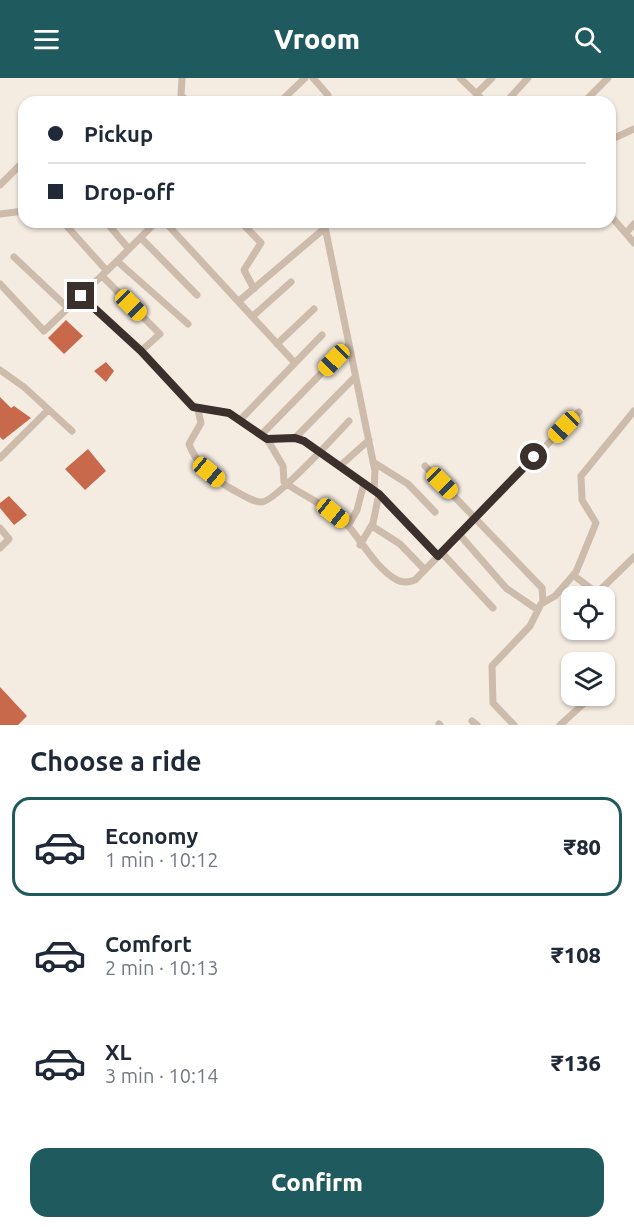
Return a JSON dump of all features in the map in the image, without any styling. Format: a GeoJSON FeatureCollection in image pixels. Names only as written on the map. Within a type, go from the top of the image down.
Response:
{"type":"FeatureCollection","features":[{"type":"Feature","properties":{"kind":"street"},"geometry":{"type":"LineString","coordinates":[[182,78],[182,96]]}},
{"type":"Feature","properties":{"kind":"street"},"geometry":{"type":"LineString","coordinates":[[286,96],[305,78]]}},
{"type":"Feature","properties":{"kind":"street"},"geometry":{"type":"LineString","coordinates":[[313,78],[327,96]]}},
{"type":"Feature","properties":{"kind":"street"},"geometry":{"type":"LineString","coordinates":[[460,78],[476,94],[492,78]]}},
{"type":"Feature","properties":{"kind":"street"},"geometry":{"type":"LineString","coordinates":[[512,96],[528,78]]}},
{"type":"Feature","properties":{"kind":"street"},"geometry":{"type":"LineString","coordinates":[[590,96],[608,78]]}},
{"type":"Feature","properties":{"kind":"street"},"geometry":{"type":"LineString","coordinates":[[616,137],[634,129]]}},
{"type":"Feature","properties":{"kind":"street"},"geometry":{"type":"LineString","coordinates":[[0,185],[18,167]]}},
{"type":"Feature","properties":{"kind":"street"},"geometry":{"type":"LineString","coordinates":[[0,214],[18,212]]}},
{"type":"Feature","properties":{"kind":"street"},"geometry":{"type":"LineString","coordinates":[[616,222],[634,243]]}},
{"type":"Feature","properties":{"kind":"street"},"geometry":{"type":"LineString","coordinates":[[626,233],[634,224]]}},
{"type":"Feature","properties":{"kind":"street"},"geometry":{"type":"LineString","coordinates":[[68,228],[104,273],[160,334],[141,351]]}},
{"type":"Feature","properties":{"kind":"street"},"geometry":{"type":"LineString","coordinates":[[111,228],[129,249]]}},
{"type":"Feature","properties":{"kind":"street"},"geometry":{"type":"LineString","coordinates":[[0,284],[44,332],[150,228]]}},
{"type":"Feature","properties":{"kind":"street"},"geometry":{"type":"LineString","coordinates":[[171,228],[294,362]]}},
{"type":"Feature","properties":{"kind":"street"},"geometry":{"type":"LineString","coordinates":[[247,228],[261,243],[244,270],[254,289]]}},
{"type":"Feature","properties":{"kind":"street"},"geometry":{"type":"LineString","coordinates":[[239,301],[322,228]]}},
{"type":"Feature","properties":{"kind":"street"},"geometry":{"type":"LineString","coordinates":[[326,228],[369,440],[377,492],[372,526],[360,544]]}},
{"type":"Feature","properties":{"kind":"street"},"geometry":{"type":"LineString","coordinates":[[141,238],[197,295]]}},
{"type":"Feature","properties":{"kind":"street"},"geometry":{"type":"LineString","coordinates":[[14,256],[68,308]]}},
{"type":"Feature","properties":{"kind":"street"},"geometry":{"type":"LineString","coordinates":[[117,261],[188,324]]}},
{"type":"Feature","properties":{"kind":"street"},"geometry":{"type":"LineString","coordinates":[[253,316],[291,282]]}},
{"type":"Feature","properties":{"kind":"street"},"geometry":{"type":"LineString","coordinates":[[81,296],[141,351],[190,405],[198,410],[224,412],[241,419],[264,437],[283,466],[284,480],[287,484],[317,501],[348,526],[360,544],[398,580],[413,581],[425,570],[579,412]]}},
{"type":"Feature","properties":{"kind":"street"},"geometry":{"type":"LineString","coordinates":[[277,344],[314,309]]}},
{"type":"Feature","properties":{"kind":"street"},"geometry":{"type":"LineString","coordinates":[[241,419],[322,335]]}},
{"type":"Feature","properties":{"kind":"street"},"geometry":{"type":"LineString","coordinates":[[264,437],[349,345]]}},
{"type":"Feature","properties":{"kind":"street"},"geometry":{"type":"LineString","coordinates":[[0,370],[20,384],[72,431]]}},
{"type":"Feature","properties":{"kind":"street"},"geometry":{"type":"LineString","coordinates":[[295,438],[355,376]]}},
{"type":"Feature","properties":{"kind":"street"},"geometry":{"type":"LineString","coordinates":[[0,458],[48,410]]}},
{"type":"Feature","properties":{"kind":"street"},"geometry":{"type":"LineString","coordinates":[[198,410],[201,423],[189,444],[195,460],[223,483],[258,502],[266,502],[287,484],[350,421]]}},
{"type":"Feature","properties":{"kind":"street"},"geometry":{"type":"LineString","coordinates":[[543,601],[555,596],[573,575],[596,526],[582,500],[581,477],[634,411]]}},
{"type":"Feature","properties":{"kind":"street"},"geometry":{"type":"LineString","coordinates":[[264,437],[295,438],[377,492],[493,608]]}},
{"type":"Feature","properties":{"kind":"street"},"geometry":{"type":"LineString","coordinates":[[340,466],[369,440]]}},
{"type":"Feature","properties":{"kind":"street"},"geometry":{"type":"LineString","coordinates":[[373,462],[408,484],[435,512]]}},
{"type":"Feature","properties":{"kind":"street"},"geometry":{"type":"LineString","coordinates":[[425,466],[542,588],[543,601],[530,626],[492,669],[493,703],[514,725]]}},
{"type":"Feature","properties":{"kind":"street"},"geometry":{"type":"LineString","coordinates":[[348,526],[357,510],[364,483]]}},
{"type":"Feature","properties":{"kind":"street"},"geometry":{"type":"LineString","coordinates":[[372,526],[400,544],[425,570]]}},
{"type":"Feature","properties":{"kind":"street"},"geometry":{"type":"LineString","coordinates":[[0,528],[9,539],[0,548]]}},
{"type":"Feature","properties":{"kind":"street"},"geometry":{"type":"LineString","coordinates":[[459,534],[506,588],[538,610]]}},
{"type":"Feature","properties":{"kind":"street"},"geometry":{"type":"LineString","coordinates":[[573,575],[597,593],[634,557]]}},
{"type":"Feature","properties":{"kind":"street"},"geometry":{"type":"LineString","coordinates":[[560,725],[581,706]]}},
{"type":"Feature","properties":{"kind":"building"},"geometry":{"type":"Polygon","coordinates":[[[66,320],[83,336],[64,354],[48,338],[66,320]]]}},
{"type":"Feature","properties":{"kind":"building"},"geometry":{"type":"Polygon","coordinates":[[[106,362],[114,371],[106,382],[94,371],[106,362]]]}},
{"type":"Feature","properties":{"kind":"building"},"geometry":{"type":"Polygon","coordinates":[[[0,397],[11,408],[14,406],[31,418],[3,440],[0,437],[0,397]]]}},
{"type":"Feature","properties":{"kind":"building"},"geometry":{"type":"Polygon","coordinates":[[[88,449],[106,471],[85,490],[65,469],[88,449]]]}},
{"type":"Feature","properties":{"kind":"building"},"geometry":{"type":"Polygon","coordinates":[[[9,496],[27,515],[14,525],[0,508],[0,503],[9,496]]]}},
{"type":"Feature","properties":{"kind":"building"},"geometry":{"type":"Polygon","coordinates":[[[0,687],[27,716],[18,725],[0,725],[0,687]]]}},
{"type":"Feature","properties":{"kind":"route"},"geometry":{"type":"LineString","coordinates":[[81,296],[141,351],[190,405],[198,410],[229,413],[270,440],[295,438],[304,441],[379,494],[438,556],[534,457]]}}]}
